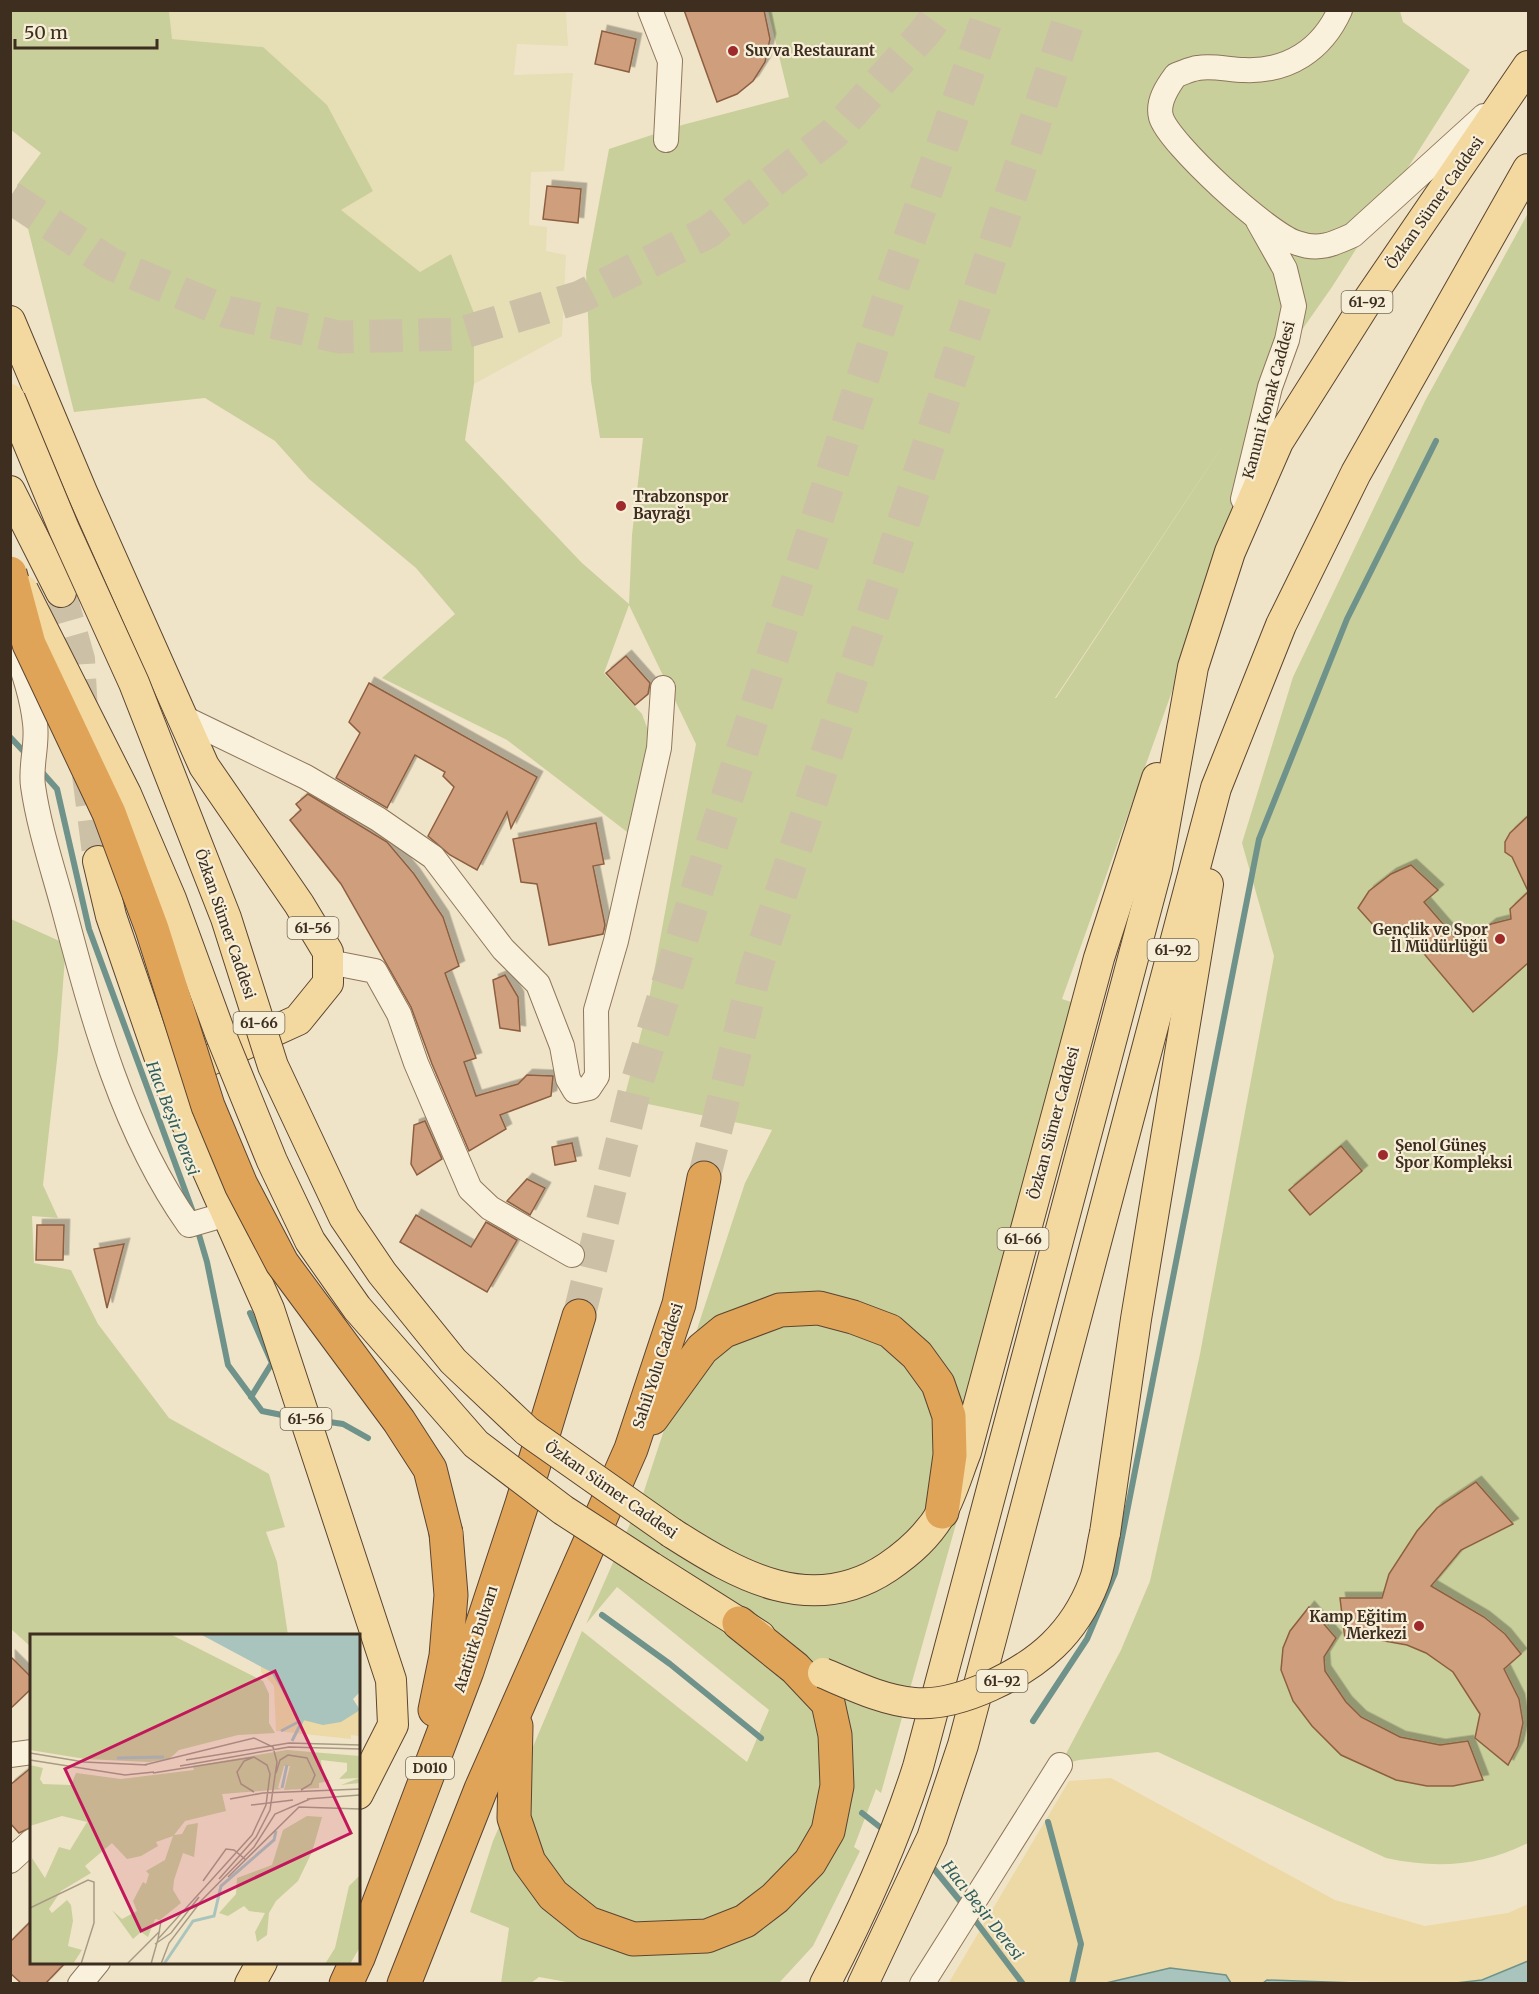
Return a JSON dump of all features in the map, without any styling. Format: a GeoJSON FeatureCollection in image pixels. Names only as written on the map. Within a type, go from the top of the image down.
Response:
{"type":"FeatureCollection","features":[{"type":"Feature","properties":{"kind":"highway"},"geometry":{"type":"LineString","coordinates":[[10,573],[29,644],[109,813],[152,929],[208,1106],[241,1185],[282,1263],[399,1420],[430,1469],[446,1533],[451,1595],[446,1656],[418,1799]]}},
{"type":"Feature","properties":{"kind":"highway","name":"Sahil Yolu Caddesi"},"geometry":{"type":"LineString","coordinates":[[516,1709],[631,1449],[679,1304],[704,1178]]}},
{"type":"Feature","properties":{"kind":"highway"},"geometry":{"type":"LineString","coordinates":[[631,1449],[702,1349],[724,1331],[780,1310],[819,1308],[890,1331],[917,1355],[938,1384],[949,1416],[951,1455],[942,1512]]}},
{"type":"Feature","properties":{"kind":"highway","name":"Atatürk Bulvarı"},"geometry":{"type":"LineString","coordinates":[[360,1953],[467,1671],[496,1577],[521,1507],[579,1316]]}},
{"type":"Feature","properties":{"kind":"highway"},"geometry":{"type":"LineString","coordinates":[[516,1709],[513,1818],[529,1862],[553,1895],[588,1923],[633,1939],[707,1936],[745,1921],[775,1898],[810,1862],[828,1831],[837,1786],[835,1735],[828,1703],[795,1668],[739,1623]]}},
{"type":"Feature","properties":{"kind":"highway"},"geometry":{"type":"LineString","coordinates":[[404,1983],[481,1789],[516,1709]]}},
{"type":"Feature","properties":{"kind":"highway"},"geometry":{"type":"LineString","coordinates":[[422,1983],[481,1789]]}},
{"type":"Feature","properties":{"kind":"highway"},"geometry":{"type":"LineString","coordinates":[[347,1983],[355,1964]]}},
{"type":"Feature","properties":{"kind":"main road","name":"Özkan Sümer Caddesi"},"geometry":{"type":"LineString","coordinates":[[10,399],[64,529],[134,683],[225,918],[273,1066],[344,1217],[382,1273],[461,1369],[527,1431],[672,1533],[717,1562],[754,1580],[794,1589],[837,1590],[879,1572],[914,1549],[942,1512],[966,1452],[1099,958],[1230,552],[1278,442],[1364,306],[1528,66]]}},
{"type":"Feature","properties":{"kind":"main road","name":"61-92"},"geometry":{"type":"LineString","coordinates":[[863,1983],[932,1838],[966,1734],[1216,788],[1281,625],[1356,473],[1528,169]]}},
{"type":"Feature","properties":{"kind":"main road","name":"61-56"},"geometry":{"type":"LineString","coordinates":[[10,321],[204,766],[298,904],[328,952],[329,962]]}},
{"type":"Feature","properties":{"kind":"main road"},"geometry":{"type":"LineString","coordinates":[[10,491],[61,592]]}},
{"type":"Feature","properties":{"kind":"main road","name":"61-66"},"geometry":{"type":"LineString","coordinates":[[10,566],[126,794],[171,899],[220,1033],[272,1161],[310,1241],[357,1308],[476,1444],[563,1510],[739,1623],[823,1673]]}},
{"type":"Feature","properties":{"kind":"main road","name":"61-92"},"geometry":{"type":"LineString","coordinates":[[823,1673],[876,1694],[916,1703],[957,1698],[1022,1672],[1052,1647],[1074,1620],[1094,1582],[1105,1533],[1136,1319],[1209,877],[1246,737],[1281,625]]}},
{"type":"Feature","properties":{"kind":"main road","name":"Özkan Sümer Caddesi"},"geometry":{"type":"LineString","coordinates":[[825,1983],[864,1908],[901,1821],[918,1767],[1157,868],[1193,667]]}},
{"type":"Feature","properties":{"kind":"main road","name":"61-56"},"geometry":{"type":"LineString","coordinates":[[98,861],[111,916],[167,1079],[208,1220],[270,1309],[392,1680],[393,1725],[360,1790]]}},
{"type":"Feature","properties":{"kind":"main road"},"geometry":{"type":"LineString","coordinates":[[167,1079],[298,1020],[328,982],[329,962]]}},
{"type":"Feature","properties":{"kind":"main road"},"geometry":{"type":"LineString","coordinates":[[250,1983],[261,1964]]}},
{"type":"Feature","properties":{"kind":"street"},"geometry":{"type":"LineString","coordinates":[[650,10],[670,61],[666,140]]}},
{"type":"Feature","properties":{"kind":"street"},"geometry":{"type":"LineString","coordinates":[[1340,10],[1317,45],[1300,59],[1272,68],[1247,70],[1199,68],[1176,75],[1161,101],[1161,116],[1172,138],[1257,219],[1296,243],[1328,247],[1353,235],[1512,91]]}},
{"type":"Feature","properties":{"kind":"street","name":"Kanuni Konak Caddesi"},"geometry":{"type":"LineString","coordinates":[[1230,552],[1269,387],[1287,340],[1294,306],[1285,269],[1257,219]]}},
{"type":"Feature","properties":{"kind":"street"},"geometry":{"type":"LineString","coordinates":[[10,636],[35,722],[36,750],[33,784],[84,987],[117,1085],[140,1144],[165,1191],[208,1220]]}},
{"type":"Feature","properties":{"kind":"street"},"geometry":{"type":"LineString","coordinates":[[182,717],[306,777],[378,819],[433,857],[503,949],[538,984],[562,1046],[568,1079],[575,1091],[589,1088],[597,1076],[596,1010],[616,941],[659,748],[663,688]]}},
{"type":"Feature","properties":{"kind":"street"},"geometry":{"type":"LineString","coordinates":[[329,962],[375,971],[399,1014],[416,1064],[470,1189],[490,1208],[573,1256]]}},
{"type":"Feature","properties":{"kind":"street"},"geometry":{"type":"LineString","coordinates":[[10,1755],[30,1752]]}},
{"type":"Feature","properties":{"kind":"street"},"geometry":{"type":"LineString","coordinates":[[928,1973],[1060,1765]]}},
{"type":"Feature","properties":{"kind":"street"},"geometry":{"type":"LineString","coordinates":[[10,1861],[30,1843]]}},
{"type":"Feature","properties":{"kind":"street"},"geometry":{"type":"LineString","coordinates":[[80,1983],[96,1964]]}},
{"type":"Feature","properties":{"kind":"shaded area"},"geometry":{"type":"Polygon","coordinates":[[[169,11],[566,11],[568,46],[517,44],[514,75],[573,73],[564,171],[531,172],[529,225],[547,227],[546,251],[566,255],[562,336],[474,384],[474,313],[451,254],[420,273],[358,225],[341,210],[373,190],[263,47],[171,39],[169,11]]]}},
{"type":"Feature","properties":{"kind":"green space"},"geometry":{"type":"Polygon","coordinates":[[[10,11],[169,11],[172,39],[263,47],[327,105],[373,191],[341,210],[420,272],[451,254],[474,313],[474,384],[465,440],[582,563],[629,604],[632,535],[643,438],[600,438],[591,381],[586,273],[609,149],[682,125],[789,97],[768,11],[1400,11],[1403,22],[1470,70],[1332,287],[1257,394],[1224,546],[1062,999],[1099,1011],[881,1793],[876,1789],[854,1847],[860,1851],[813,1946],[779,1983],[577,1984],[539,1977],[531,1983],[501,1983],[509,1928],[470,1912],[493,1841],[582,1631],[747,1762],[769,1710],[617,1587],[586,1624],[643,1494],[745,1183],[772,1130],[624,1099],[647,1010],[696,744],[629,605],[604,673],[642,714],[654,746],[635,838],[507,740],[382,678],[455,614],[416,568],[309,479],[275,441],[205,398],[74,412],[17,185],[41,153],[11,130],[10,11]],[[1233,430],[1055,698],[1056,698],[1233,430]]]}},
{"type":"Feature","properties":{"kind":"green space","name":"Şenol Güneş Spor Kompleksi"},"geometry":{"type":"Polygon","coordinates":[[[1528,213],[1528,1843],[1494,1857],[1476,1861],[1423,1864],[1386,1858],[1158,1752],[1079,1760],[1060,1765],[1121,1650],[1150,1581],[1200,1354],[1274,956],[1242,843],[1293,677],[1425,401],[1528,213]]]}},
{"type":"Feature","properties":{"kind":"green space"},"geometry":{"type":"Polygon","coordinates":[[[11,919],[66,944],[58,1051],[43,1185],[58,1218],[32,1216],[34,1263],[71,1270],[98,1324],[169,1418],[269,1474],[285,1527],[266,1532],[277,1562],[288,1634],[30,1634],[30,1646],[11,1629],[11,919]]]}},
{"type":"Feature","properties":{"kind":"sand"},"geometry":{"type":"Polygon","coordinates":[[[1111,1778],[1335,1900],[1425,1926],[1508,1913],[1528,1904],[1528,1961],[1482,1980],[1456,1983],[1268,1980],[1263,1983],[1231,1983],[1226,1975],[1106,1983],[948,1984],[1069,1781],[1111,1778]]]}},
{"type":"Feature","properties":{"kind":"water"},"geometry":{"type":"Polygon","coordinates":[[[1528,1961],[1528,1983],[1456,1983],[1482,1980],[1528,1961]]]}},
{"type":"Feature","properties":{"kind":"water"},"geometry":{"type":"Polygon","coordinates":[[[1170,1968],[1226,1975],[1231,1983],[1106,1983],[1170,1968]]]}},
{"type":"Feature","properties":{"kind":"water"},"geometry":{"type":"Polygon","coordinates":[[[1267,1980],[1358,1983],[1263,1983],[1267,1980]]]}},
{"type":"Feature","properties":{"kind":"building","name":"Suvva Restaurant"},"geometry":{"type":"Polygon","coordinates":[[[684,10],[764,10],[770,39],[765,62],[753,81],[737,94],[717,102],[684,10]]]}},
{"type":"Feature","properties":{"kind":"building"},"geometry":{"type":"Polygon","coordinates":[[[602,31],[636,39],[629,72],[595,64],[602,31]]]}},
{"type":"Feature","properties":{"kind":"building"},"geometry":{"type":"Polygon","coordinates":[[[547,186],[581,189],[578,223],[543,219],[547,186]]]}},
{"type":"Feature","properties":{"kind":"building"},"geometry":{"type":"Polygon","coordinates":[[[626,656],[650,683],[648,694],[635,705],[606,673],[626,656]]]}},
{"type":"Feature","properties":{"kind":"building"},"geometry":{"type":"Polygon","coordinates":[[[369,683],[537,777],[511,828],[507,812],[477,870],[450,855],[428,836],[454,787],[443,776],[445,772],[415,755],[387,808],[336,778],[360,733],[349,722],[369,683]]]}},
{"type":"Feature","properties":{"kind":"building"},"geometry":{"type":"Polygon","coordinates":[[[308,794],[387,842],[414,874],[443,917],[459,966],[445,973],[476,1058],[464,1062],[476,1096],[518,1084],[527,1075],[553,1076],[551,1096],[500,1115],[506,1129],[469,1151],[432,1064],[411,1007],[341,884],[290,820],[301,810],[296,804],[308,794]]]}},
{"type":"Feature","properties":{"kind":"building"},"geometry":{"type":"Polygon","coordinates":[[[1528,816],[1528,891],[1512,857],[1505,852],[1505,842],[1510,833],[1528,816]]]}},
{"type":"Feature","properties":{"kind":"building"},"geometry":{"type":"Polygon","coordinates":[[[596,823],[604,864],[593,866],[605,925],[603,934],[549,945],[537,884],[521,882],[513,839],[596,823]]]}},
{"type":"Feature","properties":{"kind":"building","name":"Gençlik ve Spor İl Müdürlüğü"},"geometry":{"type":"Polygon","coordinates":[[[1411,865],[1438,890],[1424,902],[1463,947],[1491,924],[1511,919],[1510,909],[1528,892],[1528,963],[1473,1012],[1399,924],[1383,936],[1358,908],[1369,891],[1391,874],[1411,865]]]}},
{"type":"Feature","properties":{"kind":"building"},"geometry":{"type":"Polygon","coordinates":[[[505,975],[518,997],[520,1031],[500,1028],[493,980],[505,975]]]}},
{"type":"Feature","properties":{"kind":"building"},"geometry":{"type":"Polygon","coordinates":[[[425,1121],[442,1159],[417,1175],[411,1164],[414,1125],[425,1121]]]}},
{"type":"Feature","properties":{"kind":"building"},"geometry":{"type":"Polygon","coordinates":[[[572,1143],[576,1161],[555,1165],[552,1147],[572,1143]]]}},
{"type":"Feature","properties":{"kind":"building"},"geometry":{"type":"Polygon","coordinates":[[[1341,1146],[1362,1171],[1310,1215],[1289,1190],[1341,1146]]]}},
{"type":"Feature","properties":{"kind":"building"},"geometry":{"type":"Polygon","coordinates":[[[527,1179],[545,1188],[530,1215],[507,1201],[527,1179]]]}},
{"type":"Feature","properties":{"kind":"building"},"geometry":{"type":"Polygon","coordinates":[[[416,1215],[471,1247],[486,1222],[517,1240],[487,1292],[400,1242],[416,1215]]]}},
{"type":"Feature","properties":{"kind":"building"},"geometry":{"type":"Polygon","coordinates":[[[37,1225],[64,1225],[63,1260],[36,1260],[37,1225]]]}},
{"type":"Feature","properties":{"kind":"building"},"geometry":{"type":"Polygon","coordinates":[[[124,1244],[107,1308],[94,1249],[124,1244]]]}},
{"type":"Feature","properties":{"kind":"building","name":"Kamp Eğitim Merkezi"},"geometry":{"type":"Polygon","coordinates":[[[1476,1482],[1513,1524],[1461,1550],[1431,1586],[1484,1617],[1505,1634],[1521,1654],[1504,1669],[1519,1699],[1523,1723],[1518,1746],[1508,1765],[1475,1738],[1480,1714],[1453,1672],[1426,1653],[1407,1645],[1379,1640],[1345,1639],[1340,1598],[1382,1598],[1389,1574],[1417,1531],[1437,1508],[1476,1482]]]}},
{"type":"Feature","properties":{"kind":"building","name":"Kamp Eğitim Merkezi"},"geometry":{"type":"Polygon","coordinates":[[[1309,1607],[1336,1638],[1324,1657],[1325,1671],[1346,1702],[1361,1717],[1400,1737],[1440,1745],[1468,1741],[1483,1780],[1453,1786],[1427,1786],[1396,1780],[1341,1755],[1312,1726],[1293,1701],[1281,1670],[1283,1648],[1290,1631],[1309,1607]]]}},
{"type":"Feature","properties":{"kind":"building"},"geometry":{"type":"Polygon","coordinates":[[[10,1656],[30,1676],[30,1690],[10,1709],[10,1656]]]}},
{"type":"Feature","properties":{"kind":"building"},"geometry":{"type":"Polygon","coordinates":[[[30,1769],[30,1828],[19,1833],[10,1823],[10,1785],[30,1769]]]}},
{"type":"Feature","properties":{"kind":"building"},"geometry":{"type":"Polygon","coordinates":[[[30,1922],[30,1964],[64,1964],[46,1983],[21,1983],[10,1973],[10,1942],[30,1922]]]}},
{"type":"Feature","properties":{"kind":"waterway"},"geometry":{"type":"LineString","coordinates":[[1033,1721],[1087,1639],[1115,1573],[1259,839],[1347,619],[1436,441]]}},
{"type":"Feature","properties":{"kind":"waterway","name":"Hacı Beşir Deresi"},"geometry":{"type":"LineString","coordinates":[[10,737],[28,756]]}},
{"type":"Feature","properties":{"kind":"waterway","name":"Hacı Beşir Deresi"},"geometry":{"type":"LineString","coordinates":[[41,771],[57,789],[89,929],[193,1212]]}},
{"type":"Feature","properties":{"kind":"waterway","name":"Hacı Beşir Deresi"},"geometry":{"type":"LineString","coordinates":[[197,1228],[207,1262],[228,1365],[262,1411],[297,1418]]}},
{"type":"Feature","properties":{"kind":"waterway"},"geometry":{"type":"LineString","coordinates":[[250,1313],[272,1363],[251,1397]]}},
{"type":"Feature","properties":{"kind":"waterway","name":"Hacı Beşir Deresi"},"geometry":{"type":"LineString","coordinates":[[316,1420],[343,1424],[368,1438]]}},
{"type":"Feature","properties":{"kind":"waterway","name":"Hacı Beşir Deresi"},"geometry":{"type":"LineString","coordinates":[[602,1615],[670,1664],[761,1738]]}},
{"type":"Feature","properties":{"kind":"waterway","name":"Hacı Beşir Deresi"},"geometry":{"type":"LineString","coordinates":[[862,1813],[885,1831]]}},
{"type":"Feature","properties":{"kind":"waterway"},"geometry":{"type":"LineString","coordinates":[[1048,1822],[1081,1944],[1072,1984]]}},
{"type":"Feature","properties":{"kind":"waterway","name":"Hacı Beşir Deresi"},"geometry":{"type":"LineString","coordinates":[[930,1864],[965,1907]]}},
{"type":"Feature","properties":{"kind":"waterway","name":"Hacı Beşir Deresi"},"geometry":{"type":"LineString","coordinates":[[971,1915],[1023,1984]]}},
{"type":"Feature","properties":{"kind":"tunnel"},"geometry":{"type":"LineString","coordinates":[[10,197],[111,264],[227,312],[339,337],[458,334],[580,297],[708,232],[833,134],[925,32],[941,10]]}},
{"type":"Feature","properties":{"kind":"tunnel"},"geometry":{"type":"LineString","coordinates":[[579,1316],[636,1085],[699,884],[888,300],[990,10]]}},
{"type":"Feature","properties":{"kind":"tunnel"},"geometry":{"type":"LineString","coordinates":[[704,1178],[755,972],[1072,10]]}},
{"type":"Feature","properties":{"kind":"tunnel"},"geometry":{"type":"LineString","coordinates":[[61,592],[80,659],[83,712]]}},
{"type":"Feature","properties":{"kind":"tunnel"},"geometry":{"type":"LineString","coordinates":[[87,775],[98,861]]}},
{"type":"Feature","properties":{"kind":"place","name":"Suvva Restaurant"},"geometry":{"type":"Point","coordinates":[733,51]}},
{"type":"Feature","properties":{"kind":"place","name":"Trabzonspor Bayrağı"},"geometry":{"type":"Point","coordinates":[621,506]}},
{"type":"Feature","properties":{"kind":"place","name":"Gençlik ve Spor İl Müdürlüğü"},"geometry":{"type":"Point","coordinates":[1500,939]}},
{"type":"Feature","properties":{"kind":"place","name":"Şenol Güneş Spor Kompleksi"},"geometry":{"type":"Point","coordinates":[1383,1155]}},
{"type":"Feature","properties":{"kind":"place","name":"Kamp Eğitim Merkezi"},"geometry":{"type":"Point","coordinates":[1419,1626]}}]}
